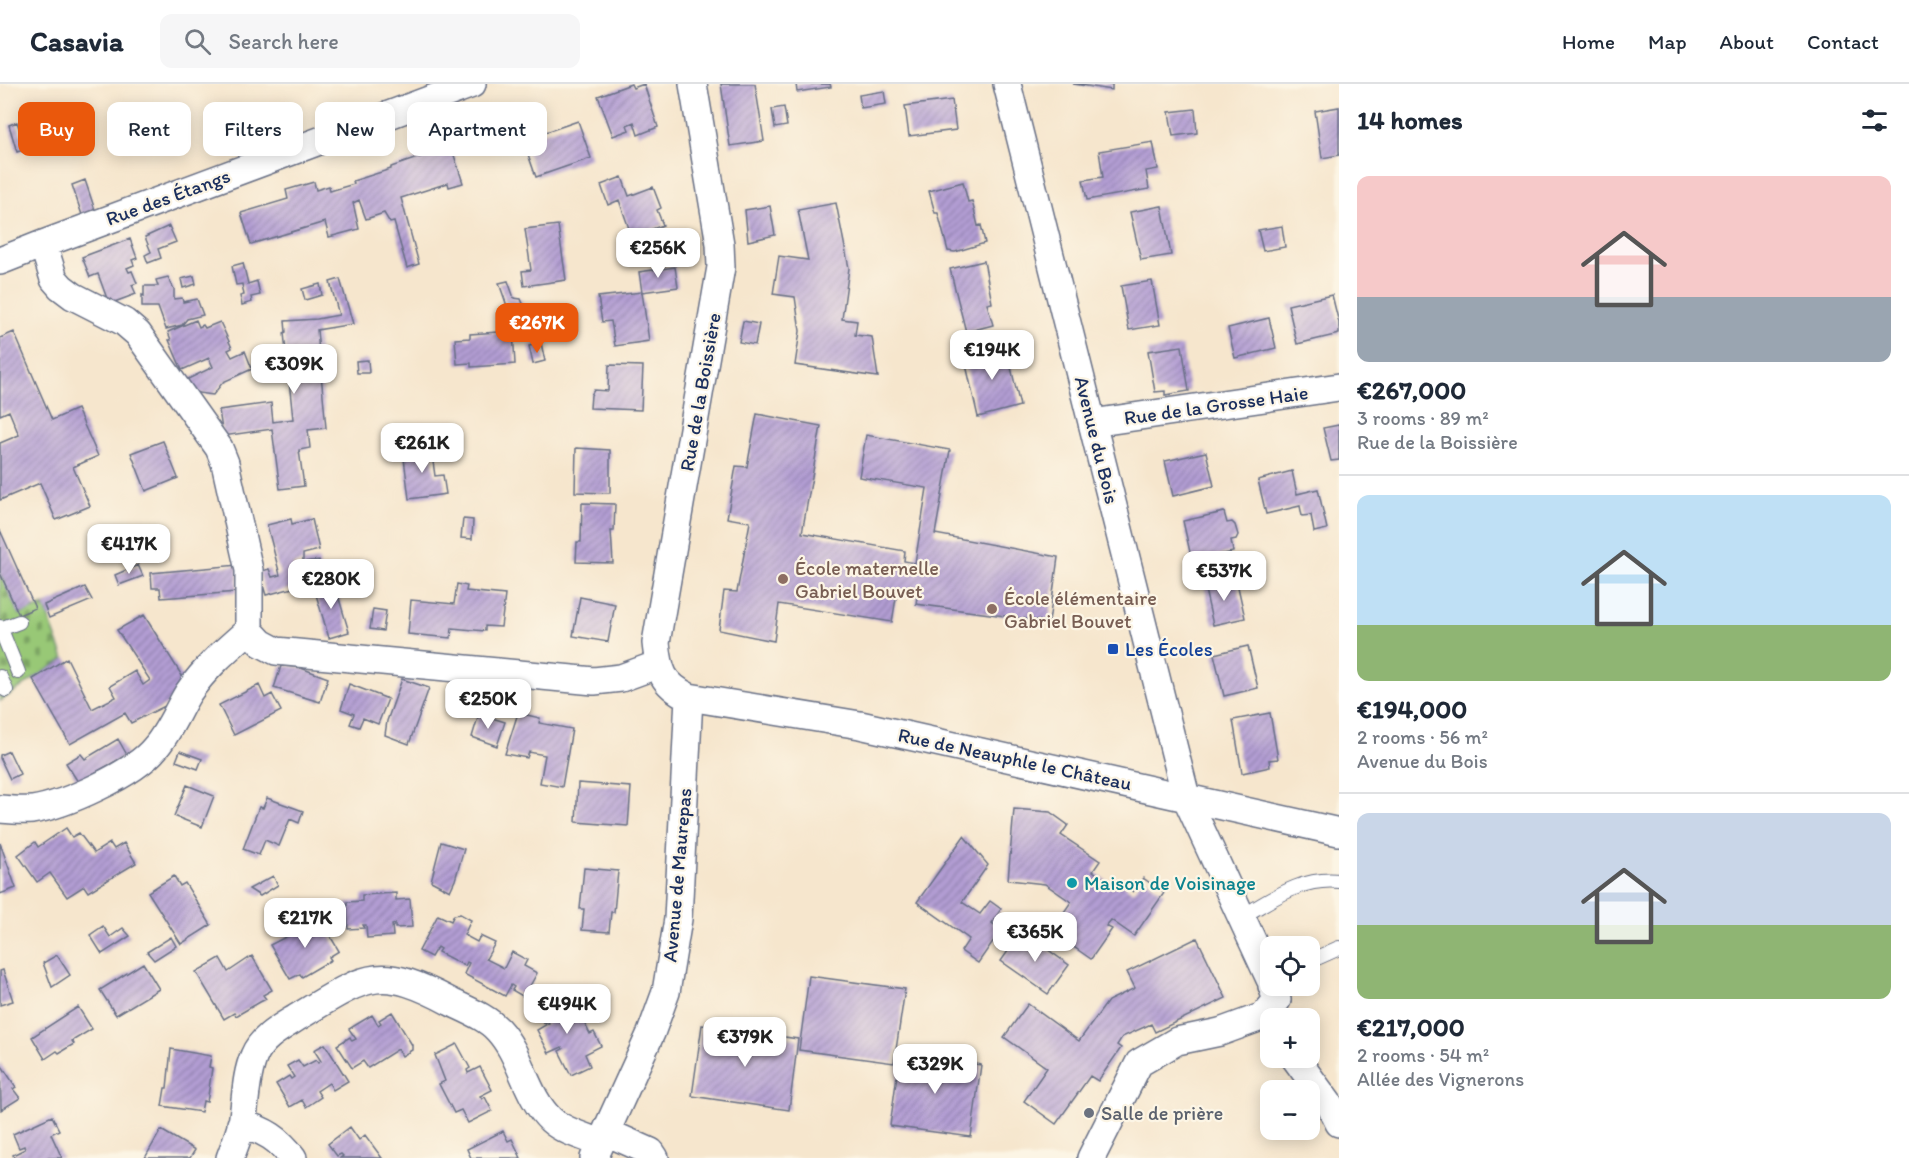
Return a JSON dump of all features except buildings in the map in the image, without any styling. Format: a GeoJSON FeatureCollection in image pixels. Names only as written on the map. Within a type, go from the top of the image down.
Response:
{"type":"FeatureCollection","features":[{"type":"Feature","properties":{"kind":"street","name":"Rue des Étangs"},"geometry":{"type":"LineString","coordinates":[[0,261],[471,84]]}},
{"type":"Feature","properties":{"kind":"street","name":"Rue de la Boissière"},"geometry":{"type":"LineString","coordinates":[[659,664],[656,643],[721,267],[720,244],[693,84]]}},
{"type":"Feature","properties":{"kind":"street","name":"Avenue du Bois"},"geometry":{"type":"LineString","coordinates":[[1007,84],[1186,797],[1260,958]]}},
{"type":"Feature","properties":{"kind":"street"},"geometry":{"type":"LineString","coordinates":[[43,244],[54,279],[73,296],[124,322],[138,334],[219,448],[225,463],[249,570],[249,630],[261,643],[276,651],[594,681],[621,678],[659,664],[664,678],[676,691],[689,697]]}},
{"type":"Feature","properties":{"kind":"street","name":"Rue de la Grosse Haie"},"geometry":{"type":"LineString","coordinates":[[1092,423],[1339,387]]}},
{"type":"Feature","properties":{"kind":"street"},"geometry":{"type":"LineString","coordinates":[[0,809],[31,810],[51,806],[141,762],[154,749],[198,681],[221,654],[249,630]]}},
{"type":"Feature","properties":{"kind":"street","name":"Rue de Neauphle le Château"},"geometry":{"type":"LineString","coordinates":[[689,697],[860,725],[1339,832]]}},
{"type":"Feature","properties":{"kind":"street","name":"Avenue de Maurepas"},"geometry":{"type":"LineString","coordinates":[[600,1144],[651,1033],[666,992],[678,907],[689,697]]}},
{"type":"Feature","properties":{"kind":"street"},"geometry":{"type":"LineString","coordinates":[[230,1158],[241,1125],[254,1056],[264,1041],[277,1030],[346,988],[362,981],[388,978],[429,990],[488,1021],[498,1029],[507,1041],[534,1098],[553,1121],[600,1144],[651,1152],[655,1158]]}},
{"type":"Feature","properties":{"kind":"street"},"geometry":{"type":"LineString","coordinates":[[1091,1158],[1139,1063],[1177,1041],[1260,1022]]}},
{"type":"Feature","properties":{"kind":"street"},"geometry":{"type":"LineString","coordinates":[[1302,1068],[1331,1107],[1339,1123]]}},
{"type":"Feature","properties":{"kind":"street"},"geometry":{"type":"LineString","coordinates":[[241,1125],[259,1128],[268,1133],[278,1140],[293,1158]]}},
{"type":"Feature","properties":{"kind":"lane"},"geometry":{"type":"LineString","coordinates":[[18,672],[0,628],[19,622]]}},
{"type":"Feature","properties":{"kind":"lane"},"geometry":{"type":"LineString","coordinates":[[1241,917],[1302,883],[1323,879],[1339,881]]}},
{"type":"Feature","properties":{"kind":"lane"},"geometry":{"type":"LineString","coordinates":[[1320,957],[1339,948]]}},
{"type":"Feature","properties":{"kind":"green space"},"geometry":{"type":"Polygon","coordinates":[[[0,573],[19,615],[44,605],[64,659],[0,701],[0,573]]]}},
{"type":"Feature","properties":{"kind":"place","name":"École maternelle Gabriel Bouvet"},"geometry":{"type":"Point","coordinates":[783,579]}},
{"type":"Feature","properties":{"kind":"place","name":"École élémentaire Gabriel Bouvet"},"geometry":{"type":"Point","coordinates":[992,609]}},
{"type":"Feature","properties":{"kind":"place","name":"Les Écoles"},"geometry":{"type":"Point","coordinates":[1113,649]}},
{"type":"Feature","properties":{"kind":"place","name":"Maison de Voisinage"},"geometry":{"type":"Point","coordinates":[1072,883]}},
{"type":"Feature","properties":{"kind":"place","name":"Salle de prière"},"geometry":{"type":"Point","coordinates":[1089,1113]}}]}
